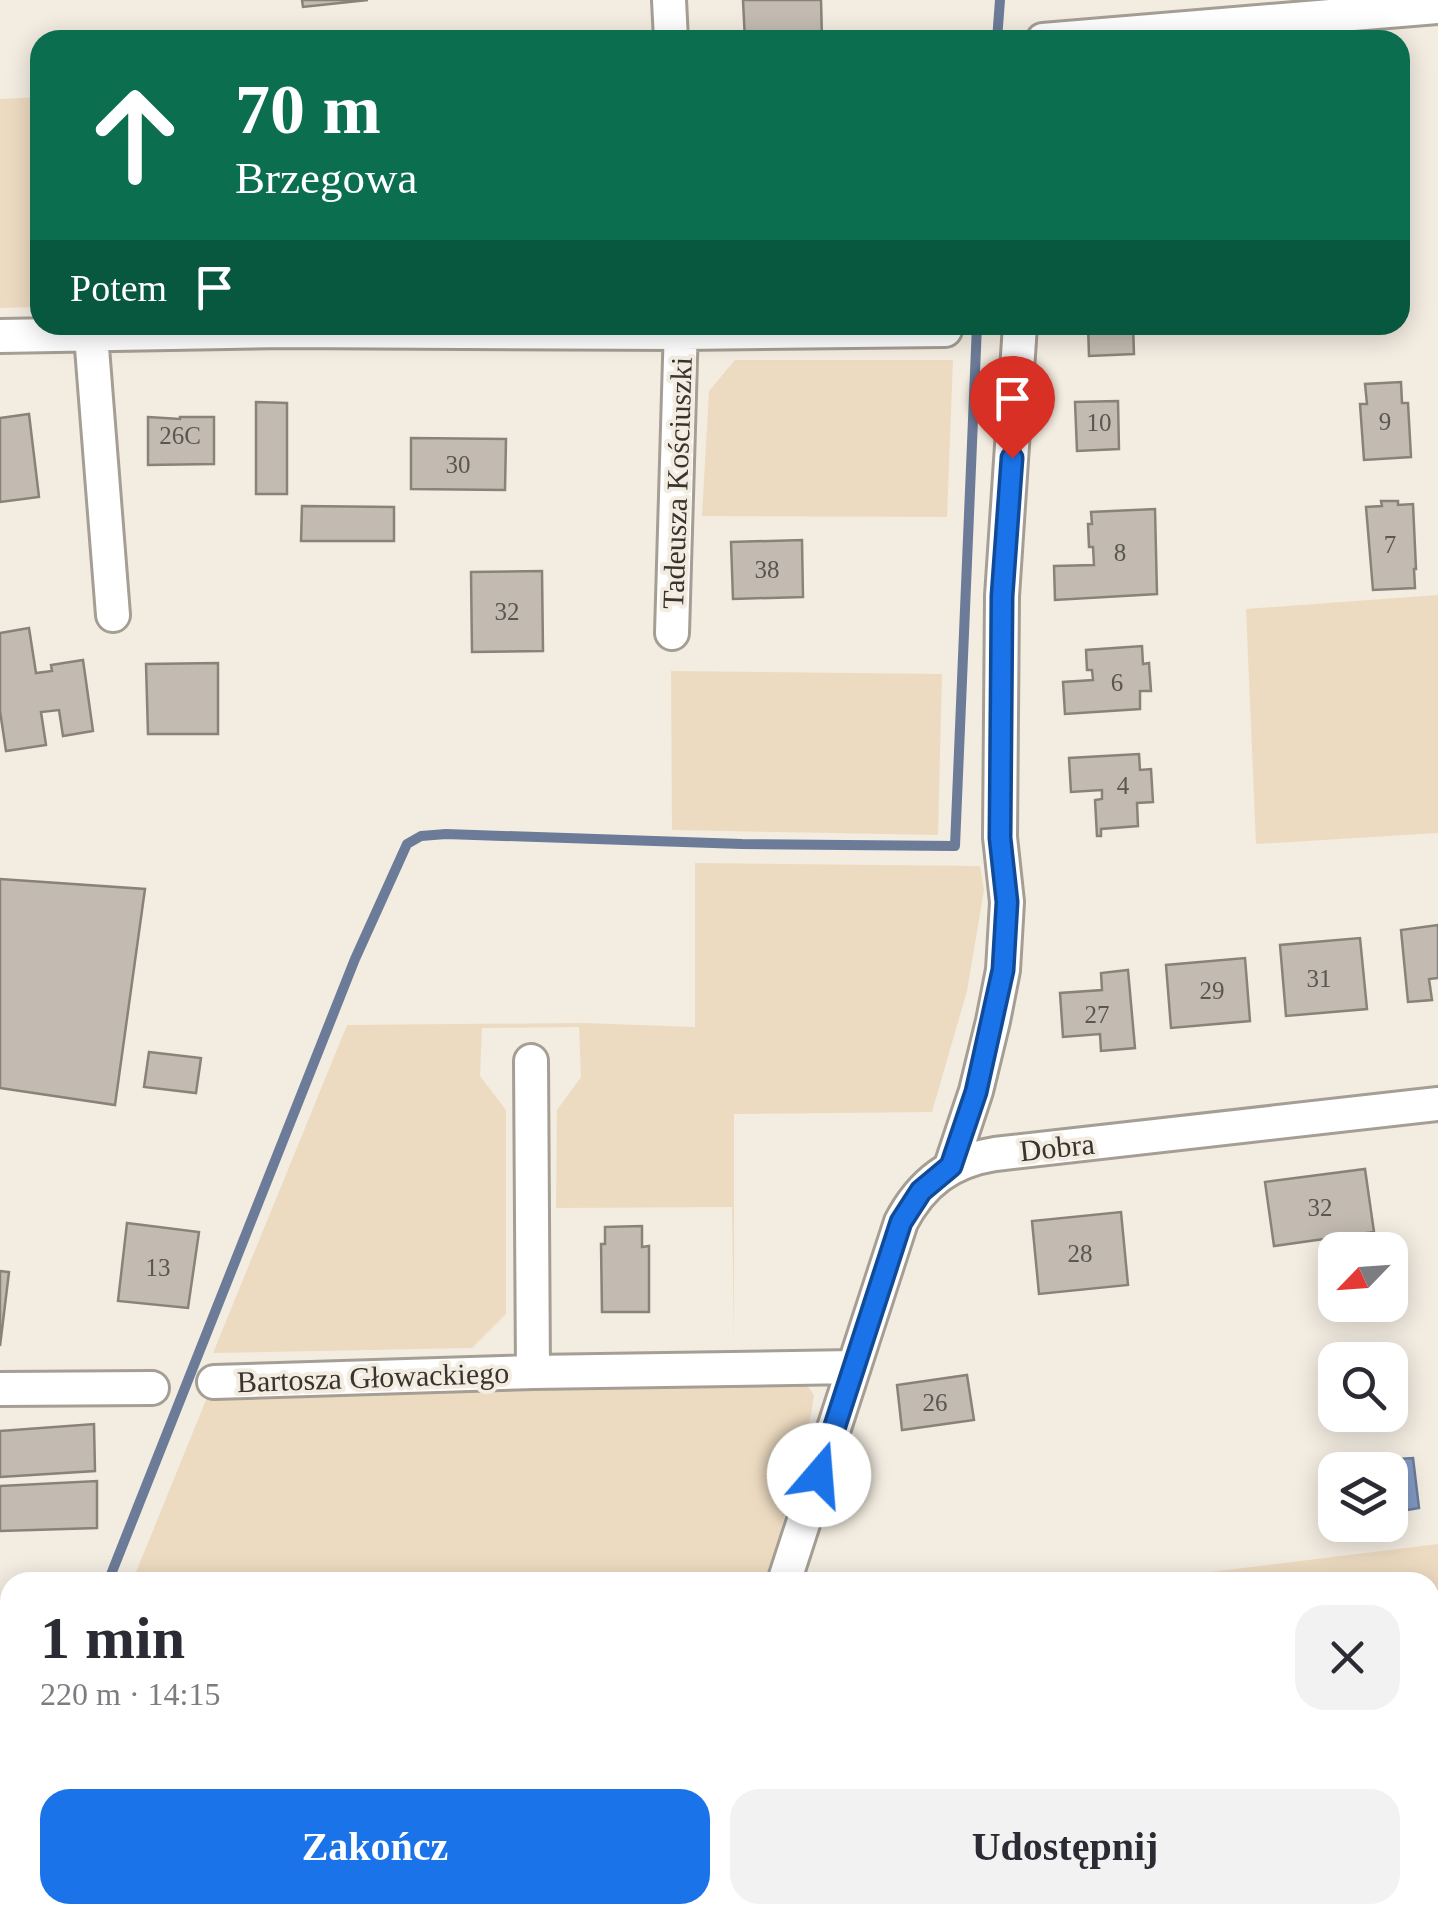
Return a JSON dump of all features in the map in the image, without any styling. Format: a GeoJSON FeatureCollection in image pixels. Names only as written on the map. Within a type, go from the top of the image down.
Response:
{"type":"FeatureCollection","features":[{"type":"Feature","properties":{"kind":"street"},"geometry":{"type":"LineString","coordinates":[[670,0],[671,30]]}},
{"type":"Feature","properties":{"kind":"street"},"geometry":{"type":"LineString","coordinates":[[1163,30],[1438,7]]}},
{"type":"Feature","properties":{"kind":"street"},"geometry":{"type":"LineString","coordinates":[[91,335],[113,615]]}},
{"type":"Feature","properties":{"kind":"street","name":"Tadeusza Kościuszki"},"geometry":{"type":"LineString","coordinates":[[0,336],[91,335]]}},
{"type":"Feature","properties":{"kind":"street","name":"Tadeusza Kościuszki"},"geometry":{"type":"LineString","coordinates":[[672,633],[682,335]]}},
{"type":"Feature","properties":{"kind":"street"},"geometry":{"type":"LineString","coordinates":[[951,1166],[976,1092],[1003,970],[1007,902],[1000,838],[1002,596],[1019,335]]}},
{"type":"Feature","properties":{"kind":"street","name":"Bartosza Głowackiego"},"geometry":{"type":"LineString","coordinates":[[531,1062],[533,1372]]}},
{"type":"Feature","properties":{"kind":"street","name":"Dobra"},"geometry":{"type":"LineString","coordinates":[[787,1572],[901,1222],[921,1191],[951,1166],[995,1154],[1438,1104]]}},
{"type":"Feature","properties":{"kind":"street","name":"Bartosza Głowackiego"},"geometry":{"type":"LineString","coordinates":[[214,1382],[854,1367]]}},
{"type":"Feature","properties":{"kind":"street"},"geometry":{"type":"LineString","coordinates":[[0,1390],[152,1388]]}},
{"type":"Feature","properties":{"kind":"shaded area"},"geometry":{"type":"Polygon","coordinates":[[[30,98],[30,307],[0,308],[0,99],[30,98]]]}},
{"type":"Feature","properties":{"kind":"shaded area"},"geometry":{"type":"Polygon","coordinates":[[[735,360],[953,360],[947,517],[702,516],[709,391],[735,360]]]}},
{"type":"Feature","properties":{"kind":"shaded area"},"geometry":{"type":"Polygon","coordinates":[[[1438,595],[1438,833],[1256,844],[1246,609],[1438,595]]]}},
{"type":"Feature","properties":{"kind":"shaded area"},"geometry":{"type":"Polygon","coordinates":[[[671,671],[942,674],[938,835],[672,830],[671,671]]]}},
{"type":"Feature","properties":{"kind":"shaded area"},"geometry":{"type":"Polygon","coordinates":[[[695,863],[980,866],[984,890],[967,991],[932,1112],[734,1114],[734,1341],[732,1207],[556,1208],[557,1110],[581,1077],[579,1027],[482,1028],[480,1076],[506,1110],[506,1314],[472,1348],[213,1353],[347,1025],[583,1023],[695,1027],[695,863]]]}},
{"type":"Feature","properties":{"kind":"shaded area"},"geometry":{"type":"Polygon","coordinates":[[[795,1379],[807,1385],[814,1395],[770,1572],[136,1572],[208,1395],[795,1379]]]}},
{"type":"Feature","properties":{"kind":"shaded area"},"geometry":{"type":"Polygon","coordinates":[[[1438,1544],[1438,1572],[1210,1572],[1438,1544]]]}},
{"type":"Feature","properties":{"kind":"water"},"geometry":{"type":"Polygon","coordinates":[[[1408,1458],[1413,1458],[1419,1508],[1408,1510],[1408,1458]]]}},
{"type":"Feature","properties":{"kind":"building"},"geometry":{"type":"Polygon","coordinates":[[[302,0],[368,0],[303,7],[302,0]]]}},
{"type":"Feature","properties":{"kind":"building"},"geometry":{"type":"Polygon","coordinates":[[[743,0],[821,0],[822,30],[744,30],[743,0]]]}},
{"type":"Feature","properties":{"kind":"building"},"geometry":{"type":"Polygon","coordinates":[[[1088,335],[1133,335],[1134,354],[1089,356],[1088,335]]]}},
{"type":"Feature","properties":{"kind":"building"},"geometry":{"type":"Polygon","coordinates":[[[1401,382],[1402,403],[1408,403],[1411,457],[1364,460],[1360,404],[1367,404],[1365,384],[1401,382]]]}},
{"type":"Feature","properties":{"kind":"building"},"geometry":{"type":"Polygon","coordinates":[[[1118,401],[1119,449],[1077,451],[1075,402],[1118,401]]]}},
{"type":"Feature","properties":{"kind":"building"},"geometry":{"type":"Polygon","coordinates":[[[256,402],[287,403],[287,494],[256,494],[256,402]]]}},
{"type":"Feature","properties":{"kind":"building"},"geometry":{"type":"Polygon","coordinates":[[[29,414],[39,497],[0,502],[0,418],[29,414]]]}},
{"type":"Feature","properties":{"kind":"building"},"geometry":{"type":"Polygon","coordinates":[[[148,417],[214,417],[214,464],[148,465],[148,417]]]}},
{"type":"Feature","properties":{"kind":"building"},"geometry":{"type":"Polygon","coordinates":[[[411,438],[506,439],[505,490],[411,489],[411,438]]]}},
{"type":"Feature","properties":{"kind":"building"},"geometry":{"type":"Polygon","coordinates":[[[1381,501],[1413,504],[1415,588],[1373,590],[1366,507],[1382,506],[1381,501]]]}},
{"type":"Feature","properties":{"kind":"building"},"geometry":{"type":"Polygon","coordinates":[[[302,506],[394,507],[394,541],[301,541],[302,506]]]}},
{"type":"Feature","properties":{"kind":"building"},"geometry":{"type":"Polygon","coordinates":[[[1155,509],[1157,594],[1055,600],[1054,566],[1094,565],[1093,547],[1089,547],[1091,512],[1155,509]]]}},
{"type":"Feature","properties":{"kind":"building"},"geometry":{"type":"Polygon","coordinates":[[[802,540],[803,597],[733,599],[731,542],[802,540]]]}},
{"type":"Feature","properties":{"kind":"building"},"geometry":{"type":"Polygon","coordinates":[[[542,571],[543,651],[472,652],[471,572],[542,571]]]}},
{"type":"Feature","properties":{"kind":"building"},"geometry":{"type":"Polygon","coordinates":[[[29,628],[36,673],[52,671],[51,665],[83,660],[93,731],[63,736],[59,710],[41,712],[46,745],[6,751],[0,711],[0,633],[29,628]]]}},
{"type":"Feature","properties":{"kind":"building"},"geometry":{"type":"Polygon","coordinates":[[[1142,646],[1143,664],[1149,663],[1151,691],[1140,691],[1140,709],[1065,714],[1063,682],[1093,680],[1092,670],[1087,670],[1086,650],[1142,646]]]}},
{"type":"Feature","properties":{"kind":"building"},"geometry":{"type":"Polygon","coordinates":[[[218,663],[218,734],[148,734],[146,664],[218,663]]]}},
{"type":"Feature","properties":{"kind":"building"},"geometry":{"type":"Polygon","coordinates":[[[1139,754],[1140,770],[1151,769],[1153,802],[1137,803],[1138,826],[1101,829],[1101,836],[1097,836],[1095,800],[1102,799],[1102,790],[1071,792],[1069,758],[1139,754]]]}},
{"type":"Feature","properties":{"kind":"building"},"geometry":{"type":"Polygon","coordinates":[[[0,879],[145,889],[115,1105],[0,1088],[0,879]]]}},
{"type":"Feature","properties":{"kind":"building"},"geometry":{"type":"Polygon","coordinates":[[[1438,925],[1438,978],[1429,979],[1432,1000],[1408,1002],[1401,930],[1438,925]]]}},
{"type":"Feature","properties":{"kind":"building"},"geometry":{"type":"Polygon","coordinates":[[[1360,938],[1367,1009],[1286,1016],[1280,945],[1360,938]]]}},
{"type":"Feature","properties":{"kind":"building"},"geometry":{"type":"Polygon","coordinates":[[[1245,958],[1250,1021],[1171,1028],[1166,965],[1245,958]]]}},
{"type":"Feature","properties":{"kind":"building"},"geometry":{"type":"Polygon","coordinates":[[[1128,970],[1135,1048],[1101,1051],[1100,1034],[1063,1037],[1060,993],[1102,990],[1101,973],[1128,970]]]}},
{"type":"Feature","properties":{"kind":"building"},"geometry":{"type":"Polygon","coordinates":[[[149,1052],[201,1058],[196,1093],[144,1087],[149,1052]]]}},
{"type":"Feature","properties":{"kind":"building"},"geometry":{"type":"Polygon","coordinates":[[[1365,1169],[1374,1232],[1318,1232],[1318,1240],[1274,1246],[1265,1182],[1365,1169]]]}},
{"type":"Feature","properties":{"kind":"building"},"geometry":{"type":"Polygon","coordinates":[[[1121,1212],[1128,1285],[1039,1294],[1032,1221],[1121,1212]]]}},
{"type":"Feature","properties":{"kind":"building"},"geometry":{"type":"Polygon","coordinates":[[[127,1223],[199,1232],[188,1308],[118,1301],[127,1223]]]}},
{"type":"Feature","properties":{"kind":"building"},"geometry":{"type":"Polygon","coordinates":[[[642,1226],[642,1247],[649,1246],[649,1312],[602,1312],[601,1244],[605,1244],[605,1227],[642,1226]]]}},
{"type":"Feature","properties":{"kind":"building"},"geometry":{"type":"Polygon","coordinates":[[[0,1271],[9,1272],[0,1346],[0,1271]]]}},
{"type":"Feature","properties":{"kind":"building"},"geometry":{"type":"Polygon","coordinates":[[[967,1375],[974,1420],[902,1430],[897,1385],[967,1375]]]}},
{"type":"Feature","properties":{"kind":"building"},"geometry":{"type":"Polygon","coordinates":[[[94,1424],[95,1471],[0,1477],[0,1431],[94,1424]]]}},
{"type":"Feature","properties":{"kind":"building"},"geometry":{"type":"Polygon","coordinates":[[[97,1481],[97,1528],[0,1531],[0,1486],[97,1481]]]}},
{"type":"Feature","properties":{"kind":"waterway"},"geometry":{"type":"LineString","coordinates":[[998,30],[1000,0]]}},
{"type":"Feature","properties":{"kind":"waterway"},"geometry":{"type":"LineString","coordinates":[[112,1572],[355,959],[407,844],[421,836],[446,834],[742,844],[955,846],[977,335]]}},
{"type":"Feature","properties":{"kind":"route"},"geometry":{"type":"LineString","coordinates":[[819,1475],[901,1222],[921,1191],[951,1166],[976,1092],[1003,970],[1007,902],[1000,838],[1002,596],[1012,458]]}}]}
